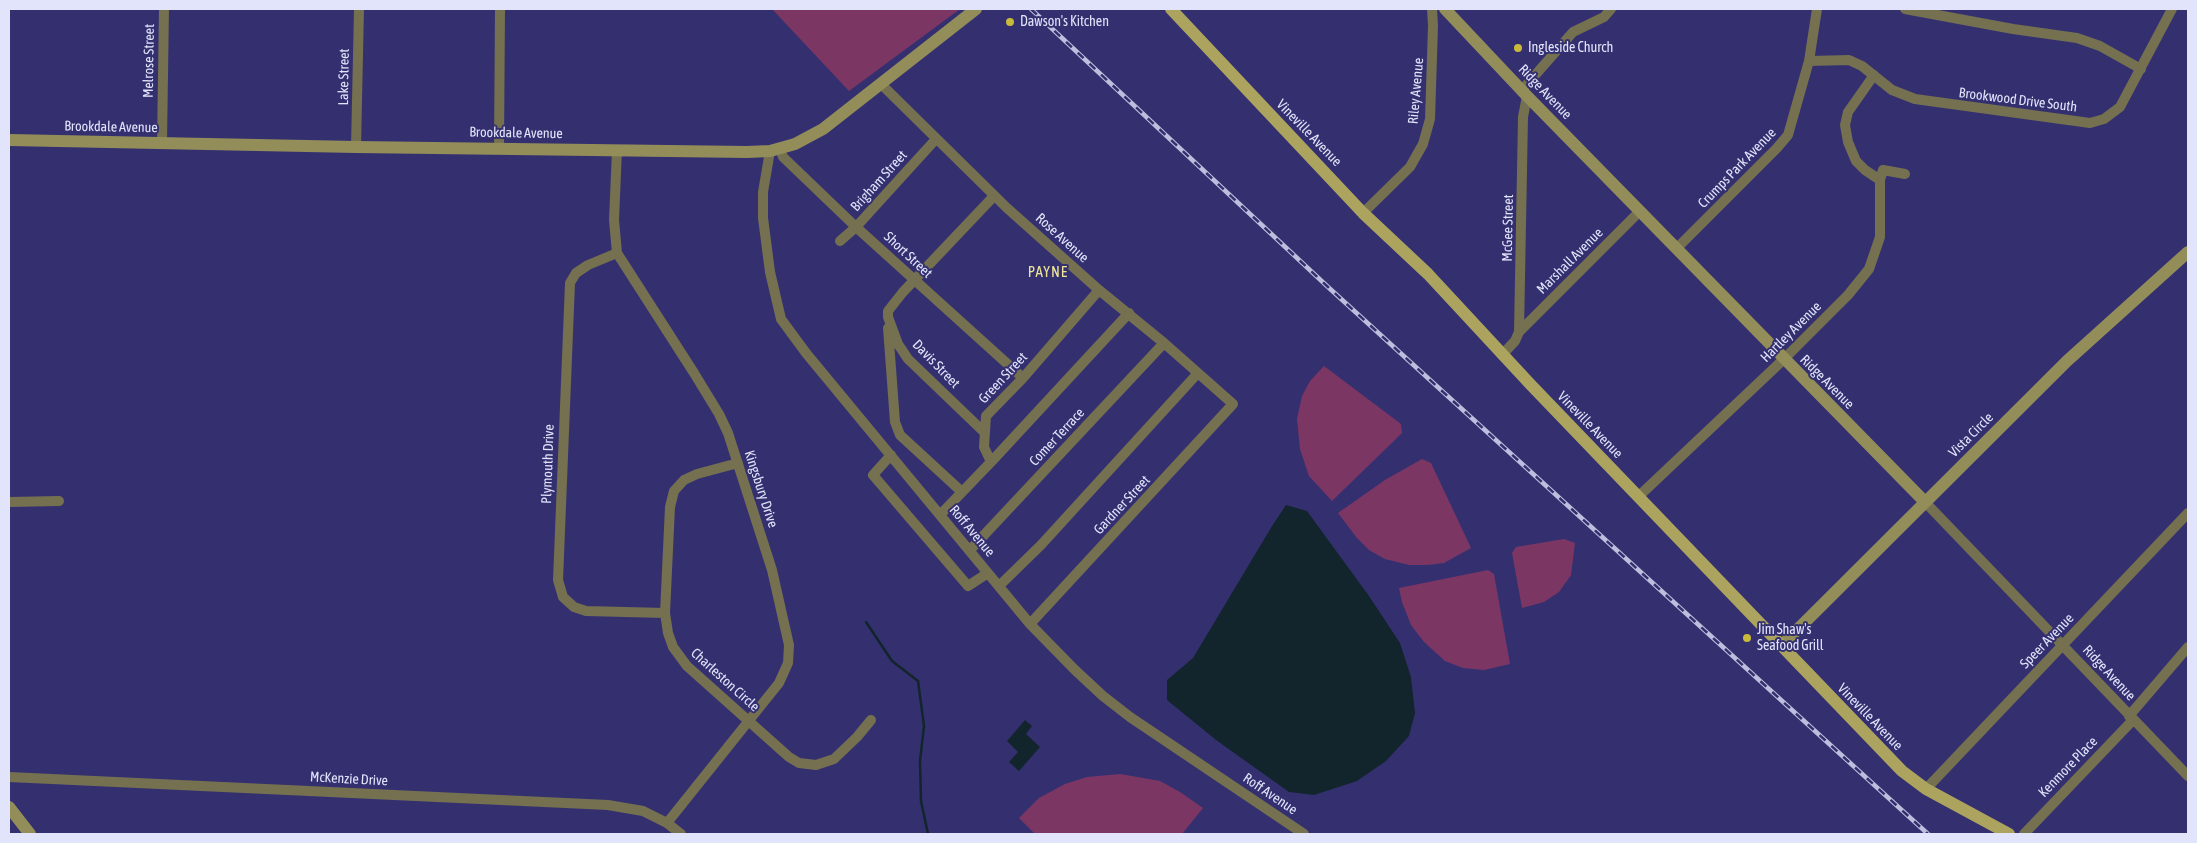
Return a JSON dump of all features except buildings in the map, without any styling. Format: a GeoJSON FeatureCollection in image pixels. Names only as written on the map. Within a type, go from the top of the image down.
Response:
{"type":"FeatureCollection","features":[{"type":"Feature","properties":{"kind":"main road","name":"Vineville Avenue"},"geometry":{"type":"LineString","coordinates":[[1171,9],[1363,213],[1428,274],[1502,355],[1902,771],[1926,789],[2009,834]]}},
{"type":"Feature","properties":{"kind":"street","name":"Melrose Street"},"geometry":{"type":"LineString","coordinates":[[162,143],[164,9]]}},
{"type":"Feature","properties":{"kind":"street","name":"Lake Street"},"geometry":{"type":"LineString","coordinates":[[356,147],[359,9]]}},
{"type":"Feature","properties":{"kind":"street"},"geometry":{"type":"LineString","coordinates":[[499,148],[500,9]]}},
{"type":"Feature","properties":{"kind":"street","name":"Brookdale Avenue"},"geometry":{"type":"LineString","coordinates":[[9,140],[356,147],[775,150],[815,135],[976,9]]}},
{"type":"Feature","properties":{"kind":"street","name":"Riley Avenue"},"geometry":{"type":"LineString","coordinates":[[1363,213],[1404,174],[1414,162],[1423,144],[1430,119],[1434,26],[1432,9]]}},
{"type":"Feature","properties":{"kind":"street","name":"Ridge Avenue"},"geometry":{"type":"LineString","coordinates":[[1445,9],[1784,360],[1925,502],[2188,776]]}},
{"type":"Feature","properties":{"kind":"street"},"geometry":{"type":"LineString","coordinates":[[1525,93],[1573,32],[1604,18],[1611,9]]}},
{"type":"Feature","properties":{"kind":"street","name":"Crumps Park Avenue"},"geometry":{"type":"LineString","coordinates":[[1677,248],[1788,135],[1809,61],[1816,9]]}},
{"type":"Feature","properties":{"kind":"street"},"geometry":{"type":"LineString","coordinates":[[1905,9],[2013,29],[2077,38],[2100,46],[2141,69]]}},
{"type":"Feature","properties":{"kind":"street","name":"Brookwood Drive South"},"geometry":{"type":"LineString","coordinates":[[1809,61],[1849,60],[1862,66],[1892,90],[1914,99],[2090,123],[2104,119],[2120,107],[2172,9]]}},
{"type":"Feature","properties":{"kind":"street"},"geometry":{"type":"LineString","coordinates":[[1874,75],[1848,112],[1845,125],[1848,142],[1856,161],[1880,180],[1883,170],[1905,174]]}},
{"type":"Feature","properties":{"kind":"street","name":"Rose Avenue"},"geometry":{"type":"LineString","coordinates":[[880,84],[994,196],[1099,290],[1164,342],[1233,404]]}},
{"type":"Feature","properties":{"kind":"street","name":"McGee Street"},"geometry":{"type":"LineString","coordinates":[[1519,332],[1525,93]]}},
{"type":"Feature","properties":{"kind":"street","name":"Brigham Street"},"geometry":{"type":"LineString","coordinates":[[840,241],[856,227],[936,139]]}},
{"type":"Feature","properties":{"kind":"street","name":"Kingsbury Drive"},"geometry":{"type":"LineString","coordinates":[[617,150],[614,220],[618,253],[719,414],[738,463],[772,570],[790,656],[785,673],[779,683],[667,823]]}},
{"type":"Feature","properties":{"kind":"street","name":"Short Street"},"geometry":{"type":"LineString","coordinates":[[775,150],[856,227],[1023,378]]}},
{"type":"Feature","properties":{"kind":"street","name":"Roff Avenue"},"geometry":{"type":"LineString","coordinates":[[775,150],[764,186],[764,218],[770,272],[781,319],[806,353],[1030,624],[1075,670],[1110,702],[1304,834]]}},
{"type":"Feature","properties":{"kind":"street","name":"Hartley Avenue"},"geometry":{"type":"LineString","coordinates":[[1639,496],[1784,360],[1848,295],[1869,270],[1880,237],[1880,180]]}},
{"type":"Feature","properties":{"kind":"street"},"geometry":{"type":"LineString","coordinates":[[962,492],[900,435],[895,422],[888,311],[994,196]]}},
{"type":"Feature","properties":{"kind":"street","name":"Marshall Avenue"},"geometry":{"type":"LineString","coordinates":[[1519,332],[1640,211]]}},
{"type":"Feature","properties":{"kind":"street","name":"Vista Circle"},"geometry":{"type":"LineString","coordinates":[[1781,646],[2067,361],[2188,252]]}},
{"type":"Feature","properties":{"kind":"street","name":"Plymouth Drive"},"geometry":{"type":"LineString","coordinates":[[618,253],[588,265],[576,273],[570,283],[558,580],[563,597],[574,607],[586,611],[666,613]]}},
{"type":"Feature","properties":{"kind":"street","name":"Green Street"},"geometry":{"type":"LineString","coordinates":[[984,432],[986,416],[1023,378],[1099,290]]}},
{"type":"Feature","properties":{"kind":"street"},"geometry":{"type":"LineString","coordinates":[[940,515],[1129,313]]}},
{"type":"Feature","properties":{"kind":"street","name":"Davis Street"},"geometry":{"type":"LineString","coordinates":[[888,317],[898,344],[908,359],[984,432]]}},
{"type":"Feature","properties":{"kind":"street"},"geometry":{"type":"LineString","coordinates":[[1502,355],[1515,341],[1519,332]]}},
{"type":"Feature","properties":{"kind":"street","name":"Comer Terrace"},"geometry":{"type":"LineString","coordinates":[[970,550],[1164,342]]}},
{"type":"Feature","properties":{"kind":"street"},"geometry":{"type":"LineString","coordinates":[[999,586],[1042,545],[1198,373]]}},
{"type":"Feature","properties":{"kind":"street","name":"Gardner Street"},"geometry":{"type":"LineString","coordinates":[[1030,624],[1233,404]]}},
{"type":"Feature","properties":{"kind":"street"},"geometry":{"type":"LineString","coordinates":[[984,432],[984,447],[991,462]]}},
{"type":"Feature","properties":{"kind":"street"},"geometry":{"type":"LineString","coordinates":[[891,455],[873,475],[968,586],[988,572]]}},
{"type":"Feature","properties":{"kind":"street","name":"Charleston Circle"},"geometry":{"type":"LineString","coordinates":[[738,463],[696,474],[684,480],[674,492],[670,507],[666,613],[668,633],[681,659],[789,757],[799,763],[816,765],[840,755],[871,720]]}},
{"type":"Feature","properties":{"kind":"street"},"geometry":{"type":"LineString","coordinates":[[9,502],[59,501]]}},
{"type":"Feature","properties":{"kind":"street","name":"Speer Avenue"},"geometry":{"type":"LineString","coordinates":[[1926,789],[2188,513]]}},
{"type":"Feature","properties":{"kind":"street","name":"Kenmore Place"},"geometry":{"type":"LineString","coordinates":[[2024,834],[2131,718],[2188,647]]}},
{"type":"Feature","properties":{"kind":"street","name":"McKenzie Drive"},"geometry":{"type":"LineString","coordinates":[[9,777],[608,805],[643,811],[667,823],[680,834]]}},
{"type":"Feature","properties":{"kind":"street"},"geometry":{"type":"LineString","coordinates":[[9,807],[30,834]]}},
{"type":"Feature","properties":{"kind":"shaded area"},"geometry":{"type":"Polygon","coordinates":[[[772,9],[960,9],[849,91],[772,9]]]}},
{"type":"Feature","properties":{"kind":"shaded area"},"geometry":{"type":"Polygon","coordinates":[[[1324,366],[1401,424],[1402,433],[1332,501],[1309,476],[1300,449],[1297,419],[1302,396],[1310,381],[1324,366]]]}},
{"type":"Feature","properties":{"kind":"shaded area"},"geometry":{"type":"Polygon","coordinates":[[[1422,459],[1431,463],[1471,548],[1444,563],[1409,565],[1385,559],[1369,550],[1338,513],[1385,480],[1422,459]]]}},
{"type":"Feature","properties":{"kind":"shaded area"},"geometry":{"type":"Polygon","coordinates":[[[1564,539],[1575,543],[1571,575],[1559,592],[1544,602],[1522,608],[1512,553],[1516,547],[1564,539]]]}},
{"type":"Feature","properties":{"kind":"shaded area"},"geometry":{"type":"Polygon","coordinates":[[[1488,570],[1494,574],[1510,664],[1484,670],[1463,668],[1445,661],[1424,642],[1411,625],[1399,588],[1488,570]]]}},
{"type":"Feature","properties":{"kind":"shaded area"},"geometry":{"type":"Polygon","coordinates":[[[1120,774],[1160,781],[1203,808],[1182,834],[1035,834],[1019,818],[1039,798],[1065,784],[1087,777],[1120,774]]]}},
{"type":"Feature","properties":{"kind":"water"},"geometry":{"type":"Polygon","coordinates":[[[1286,505],[1307,511],[1369,596],[1400,643],[1411,677],[1415,713],[1409,736],[1386,761],[1357,781],[1314,795],[1289,792],[1216,740],[1167,700],[1167,680],[1193,658],[1286,505]]]}},
{"type":"Feature","properties":{"kind":"water"},"geometry":{"type":"Polygon","coordinates":[[[1025,720],[1032,726],[1026,734],[1040,747],[1019,771],[1009,762],[1018,752],[1007,741],[1025,720]]]}},
{"type":"Feature","properties":{"kind":"waterway"},"geometry":{"type":"LineString","coordinates":[[866,622],[892,661],[918,681],[924,726],[920,761],[921,801],[928,834]]}},
{"type":"Feature","properties":{"kind":"railway"},"geometry":{"type":"LineString","coordinates":[[1031,9],[1328,287],[1928,834]]}},
{"type":"Feature","properties":{"kind":"place","name":"Dawson's Kitchen"},"geometry":{"type":"Point","coordinates":[1010,22]}},
{"type":"Feature","properties":{"kind":"place","name":"Ingleside Church"},"geometry":{"type":"Point","coordinates":[1518,48]}},
{"type":"Feature","properties":{"kind":"place","name":"Jim Shaw's Seafood Grill"},"geometry":{"type":"Point","coordinates":[1747,638]}},
{"type":"Feature","properties":{"kind":"district","name":"PAYNE"},"geometry":{"type":"Point","coordinates":[1048,272]}}]}
